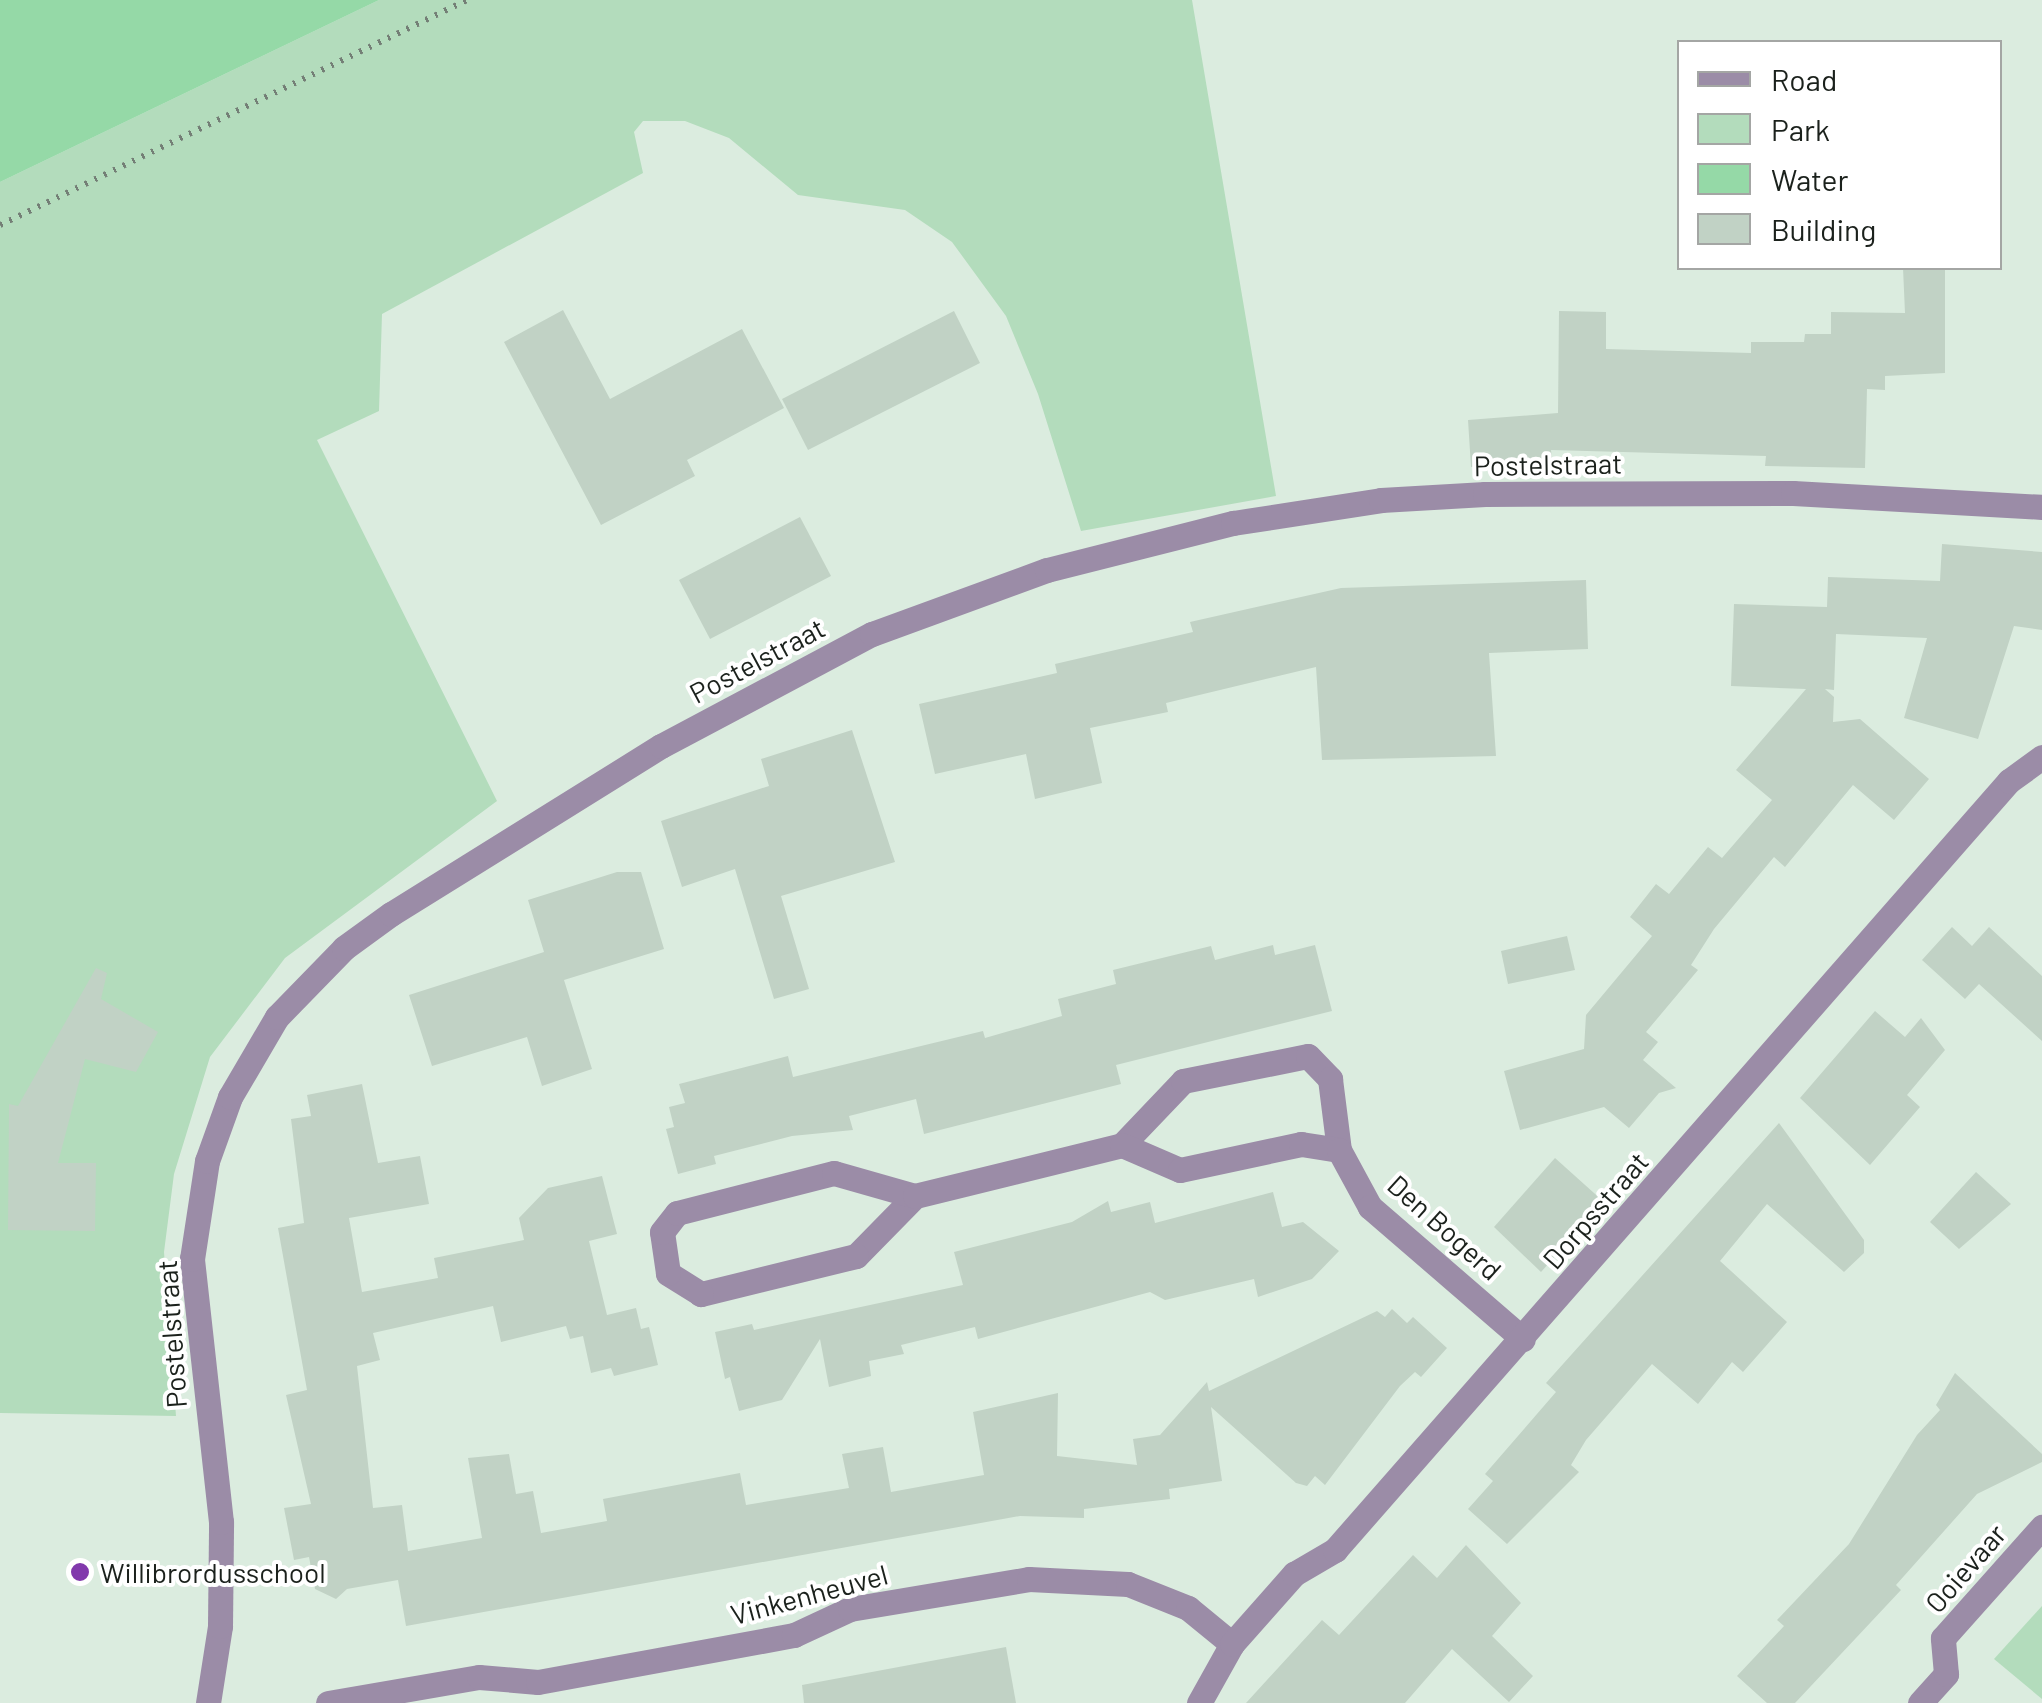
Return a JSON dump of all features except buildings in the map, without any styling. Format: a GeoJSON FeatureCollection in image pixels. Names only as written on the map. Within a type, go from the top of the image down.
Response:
{"type":"FeatureCollection","features":[{"type":"Feature","properties":{"kind":"street","name":"Postelstraat"},"geometry":{"type":"LineString","coordinates":[[216,1700],[221,1522],[192,1259],[207,1161],[230,1097],[278,1016],[344,948],[391,914],[661,746],[872,634],[1047,570],[1233,522],[1380,500],[1485,494],[1793,492],[2042,507]]}},
{"type":"Feature","properties":{"kind":"street","name":"Dorpsstraat"},"geometry":{"type":"LineString","coordinates":[[1199,1703],[1232,1644],[1294,1574],[1335,1550],[2009,781],[2042,757]]}},
{"type":"Feature","properties":{"kind":"street","name":"Den Bogerd"},"geometry":{"type":"LineString","coordinates":[[1122,1145],[1183,1081],[1308,1056],[1330,1079],[1339,1150],[1370,1207],[1523,1340]]}},
{"type":"Feature","properties":{"kind":"street"},"geometry":{"type":"LineString","coordinates":[[914,1196],[856,1256],[702,1294],[668,1274],[662,1232],[677,1212],[834,1173],[914,1196],[1122,1145],[1180,1170],[1301,1144],[1339,1150]]}},
{"type":"Feature","properties":{"kind":"street","name":"Ooievaar"},"geometry":{"type":"LineString","coordinates":[[1920,1703],[1946,1674],[1943,1638],[2042,1528]]}},
{"type":"Feature","properties":{"kind":"street","name":"Vinkenheuvel"},"geometry":{"type":"LineString","coordinates":[[328,1703],[479,1676],[538,1682],[794,1634],[850,1609],[1029,1579],[1128,1584],[1188,1608],[1232,1644]]}},
{"type":"Feature","properties":{"kind":"path"},"geometry":{"type":"LineString","coordinates":[[0,225],[467,0]]}},
{"type":"Feature","properties":{"kind":"green space"},"geometry":{"type":"Polygon","coordinates":[[[379,0],[1192,0],[1276,496],[1081,531],[1038,394],[1006,316],[952,242],[905,210],[798,195],[729,138],[685,121],[643,121],[634,132],[643,173],[382,314],[379,411],[317,440],[497,801],[285,958],[210,1057],[174,1174],[164,1252],[176,1416],[0,1413],[0,182],[379,0]]]}},
{"type":"Feature","properties":{"kind":"green space"},"geometry":{"type":"Polygon","coordinates":[[[2042,1606],[2042,1699],[1994,1659],[2042,1606]]]}},
{"type":"Feature","properties":{"kind":"water"},"geometry":{"type":"Polygon","coordinates":[[[0,0],[379,0],[0,182],[0,0]]]}},
{"type":"Feature","properties":{"kind":"place","name":"Willibrordusschool"},"geometry":{"type":"Point","coordinates":[80,1572]}}]}
